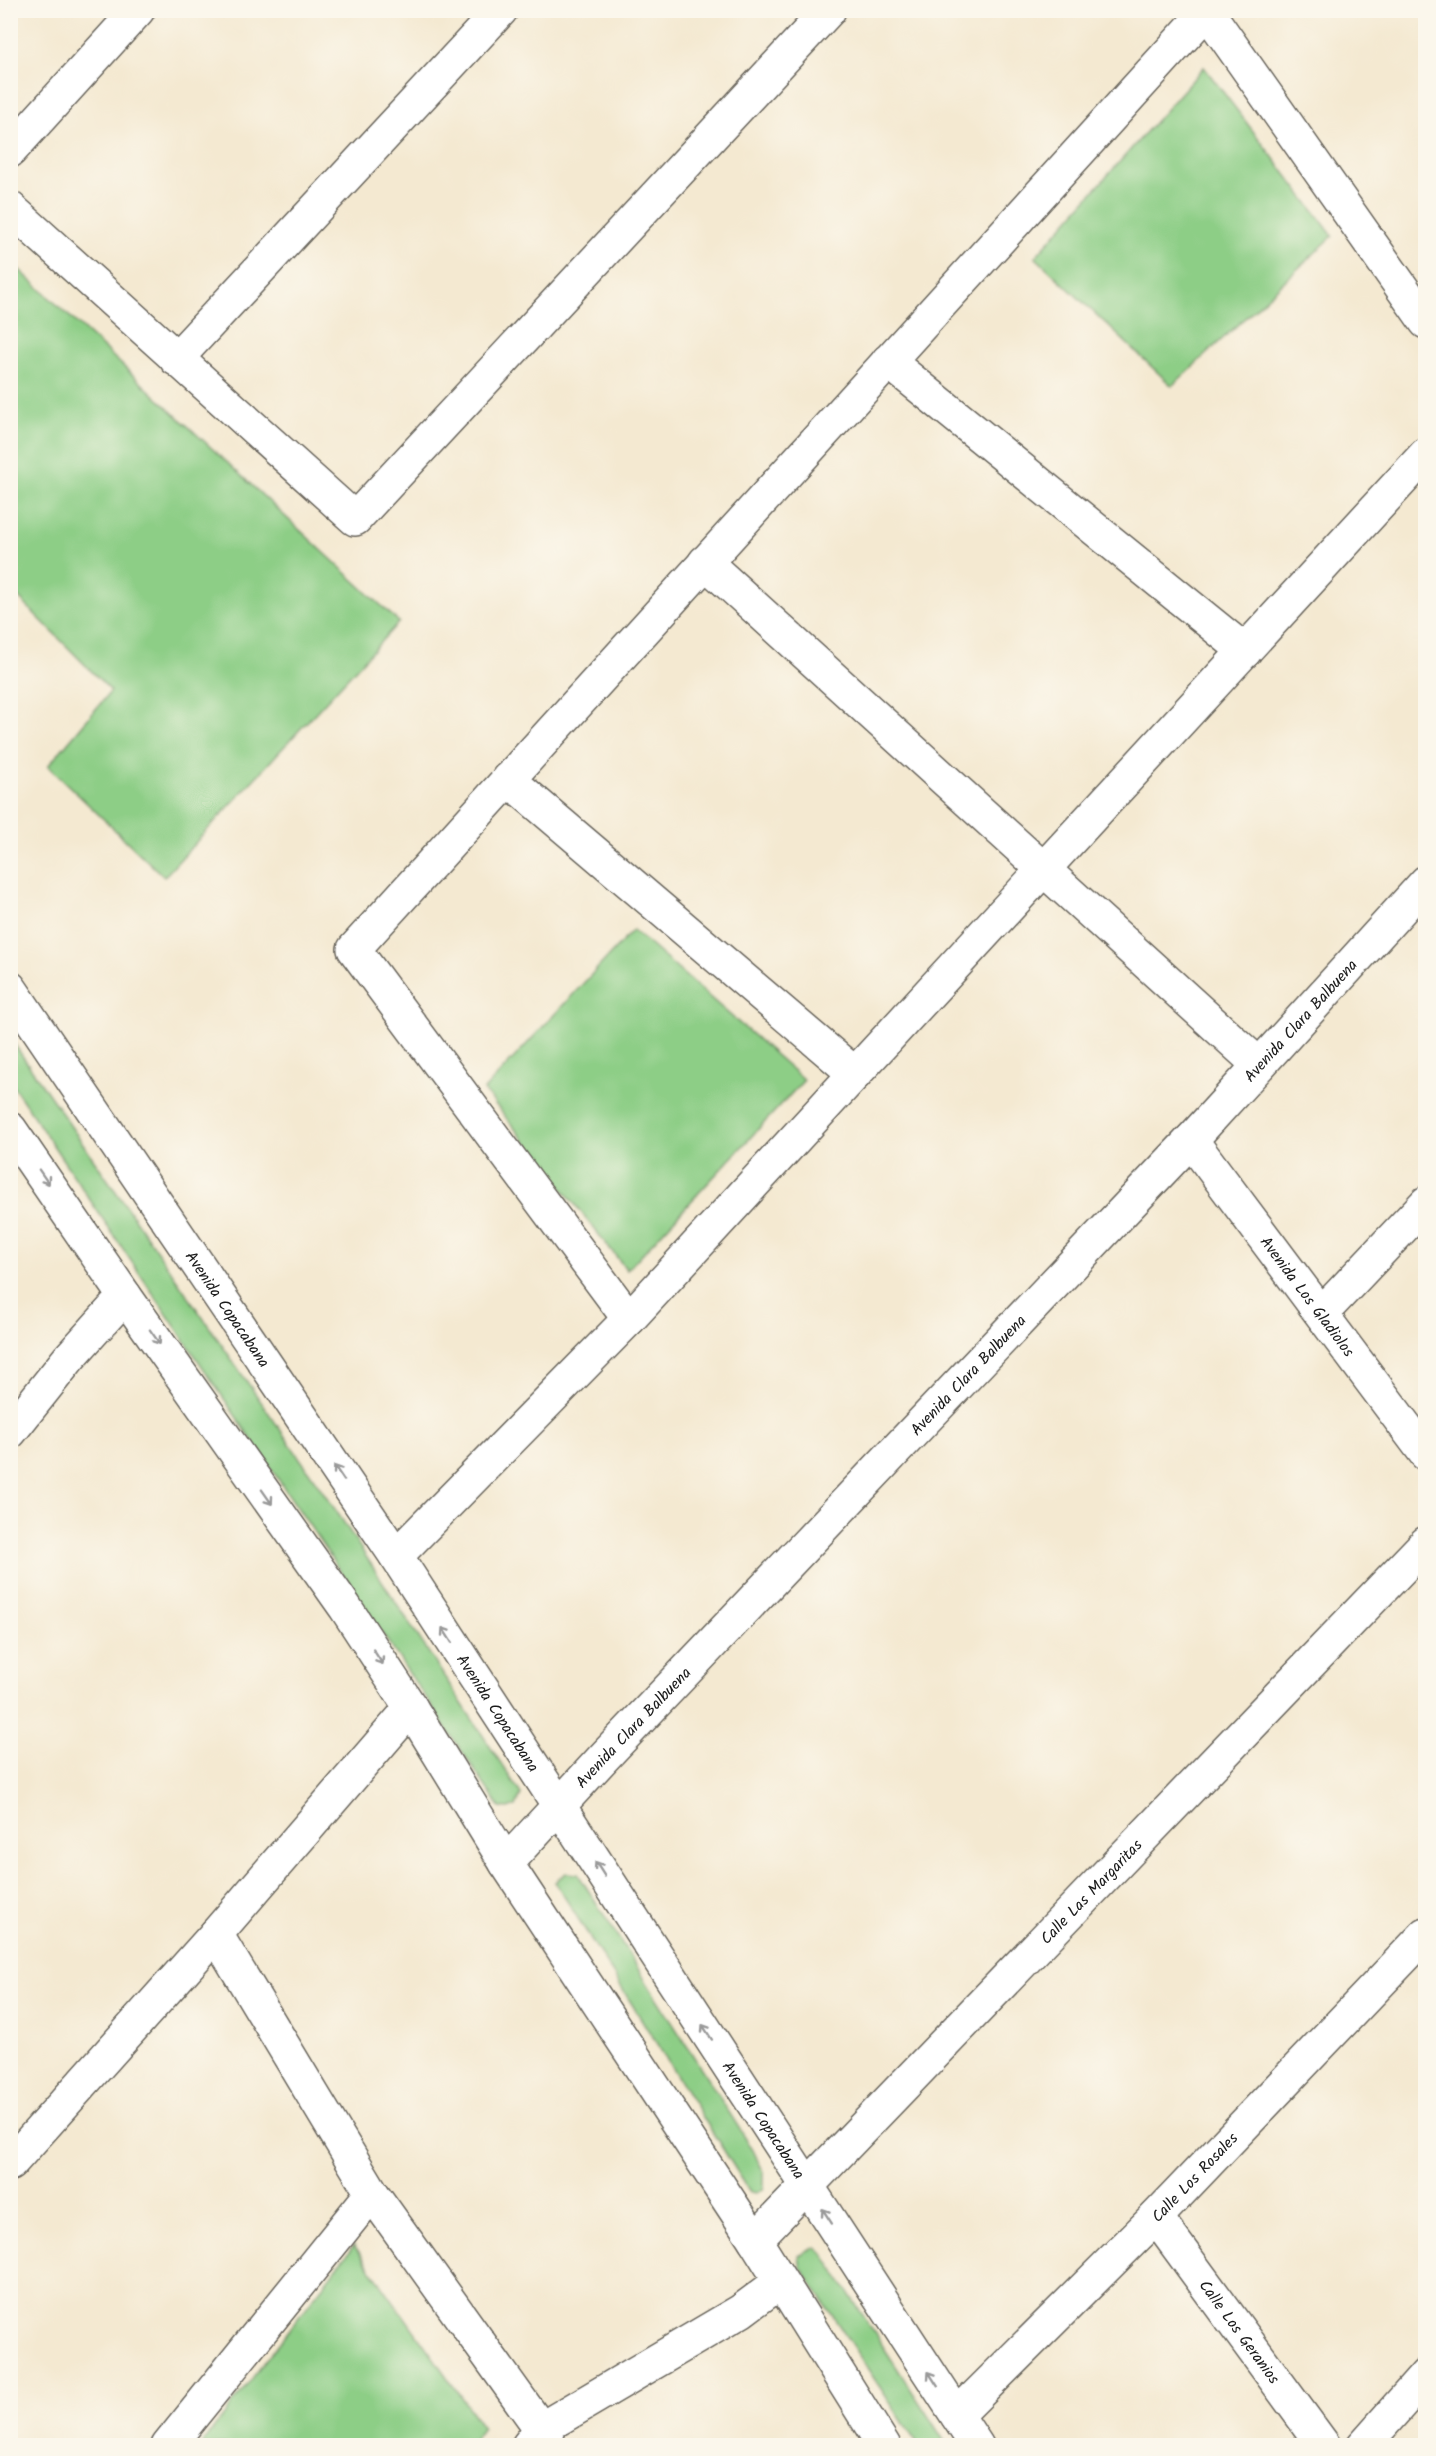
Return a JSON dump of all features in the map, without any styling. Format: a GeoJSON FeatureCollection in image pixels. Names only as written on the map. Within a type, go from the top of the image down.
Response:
{"type":"FeatureCollection","features":[{"type":"Feature","properties":{"kind":"street"},"geometry":{"type":"LineString","coordinates":[[10,151],[138,10]]}},
{"type":"Feature","properties":{"kind":"street"},"geometry":{"type":"LineString","coordinates":[[176,359],[501,10]]}},
{"type":"Feature","properties":{"kind":"street"},"geometry":{"type":"LineString","coordinates":[[10,208],[355,519],[829,10]]}},
{"type":"Feature","properties":{"kind":"street"},"geometry":{"type":"LineString","coordinates":[[629,1319],[354,949],[1207,11],[1425,322]]}},
{"type":"Feature","properties":{"kind":"street"},"geometry":{"type":"LineString","coordinates":[[888,361],[1245,651]]}},
{"type":"Feature","properties":{"kind":"street"},"geometry":{"type":"LineString","coordinates":[[396,1556],[629,1319],[1425,454]]}},
{"type":"Feature","properties":{"kind":"street"},"geometry":{"type":"LineString","coordinates":[[705,562],[1259,1065]]}},
{"type":"Feature","properties":{"kind":"street"},"geometry":{"type":"LineString","coordinates":[[508,779],[855,1074]]}},
{"type":"Feature","properties":{"kind":"street","name":"Avenida Clara Balbuena"},"geometry":{"type":"LineString","coordinates":[[506,1863],[1191,1140],[1425,882]]}},
{"type":"Feature","properties":{"kind":"street","name":"Avenida Copacabana"},"geometry":{"type":"LineString","coordinates":[[10,988],[396,1556],[977,2445]]}},
{"type":"Feature","properties":{"kind":"street"},"geometry":{"type":"LineString","coordinates":[[10,1129],[125,1296],[345,1606],[506,1863],[755,2240],[884,2445]]}},
{"type":"Feature","properties":{"kind":"street","name":"Avenida Los Gladiolos"},"geometry":{"type":"LineString","coordinates":[[1191,1140],[1425,1454]]}},
{"type":"Feature","properties":{"kind":"street"},"geometry":{"type":"LineString","coordinates":[[1322,1313],[1425,1203]]}},
{"type":"Feature","properties":{"kind":"street"},"geometry":{"type":"LineString","coordinates":[[10,1432],[69,1358],[125,1296]]}},
{"type":"Feature","properties":{"kind":"street","name":"Calle Las Margaritas"},"geometry":{"type":"LineString","coordinates":[[755,2240],[1425,1543]]}},
{"type":"Feature","properties":{"kind":"street"},"geometry":{"type":"LineString","coordinates":[[10,2164],[216,1934],[411,1708]]}},
{"type":"Feature","properties":{"kind":"street"},"geometry":{"type":"LineString","coordinates":[[216,1934],[372,2193],[540,2440],[741,2311],[780,2282]]}},
{"type":"Feature","properties":{"kind":"street","name":"Calle Los Rosales"},"geometry":{"type":"LineString","coordinates":[[957,2415],[1156,2217],[1425,1934]]}},
{"type":"Feature","properties":{"kind":"street"},"geometry":{"type":"LineString","coordinates":[[168,2445],[372,2193]]}},
{"type":"Feature","properties":{"kind":"street","name":"Calle Los Geranios"},"geometry":{"type":"LineString","coordinates":[[1156,2217],[1324,2445]]}},
{"type":"Feature","properties":{"kind":"street"},"geometry":{"type":"LineString","coordinates":[[1363,2445],[1425,2375]]}},
{"type":"Feature","properties":{"kind":"green space"},"geometry":{"type":"Polygon","coordinates":[[[1204,67],[1333,236],[1172,386],[1035,257],[1204,67]]]}},
{"type":"Feature","properties":{"kind":"green space"},"geometry":{"type":"Polygon","coordinates":[[[11,262],[399,622],[164,877],[48,766],[111,691],[11,590],[11,262]]]}},
{"type":"Feature","properties":{"kind":"green space"},"geometry":{"type":"Polygon","coordinates":[[[633,930],[804,1080],[627,1270],[484,1090],[633,930]]]}},
{"type":"Feature","properties":{"kind":"green space"},"geometry":{"type":"Polygon","coordinates":[[[10,1038],[337,1512],[521,1794],[516,1806],[508,1809],[500,1808],[11,1083],[10,1038]]]}},
{"type":"Feature","properties":{"kind":"green space"},"geometry":{"type":"Polygon","coordinates":[[[566,1873],[578,1874],[753,2150],[764,2173],[764,2188],[757,2193],[750,2192],[555,1882],[566,1873]]]}},
{"type":"Feature","properties":{"kind":"green space"},"geometry":{"type":"Polygon","coordinates":[[[354,2245],[483,2428],[470,2445],[201,2445],[354,2245]]]}},
{"type":"Feature","properties":{"kind":"green space"},"geometry":{"type":"Polygon","coordinates":[[[816,2247],[822,2252],[947,2445],[918,2445],[801,2268],[799,2256],[816,2247]]]}}]}
